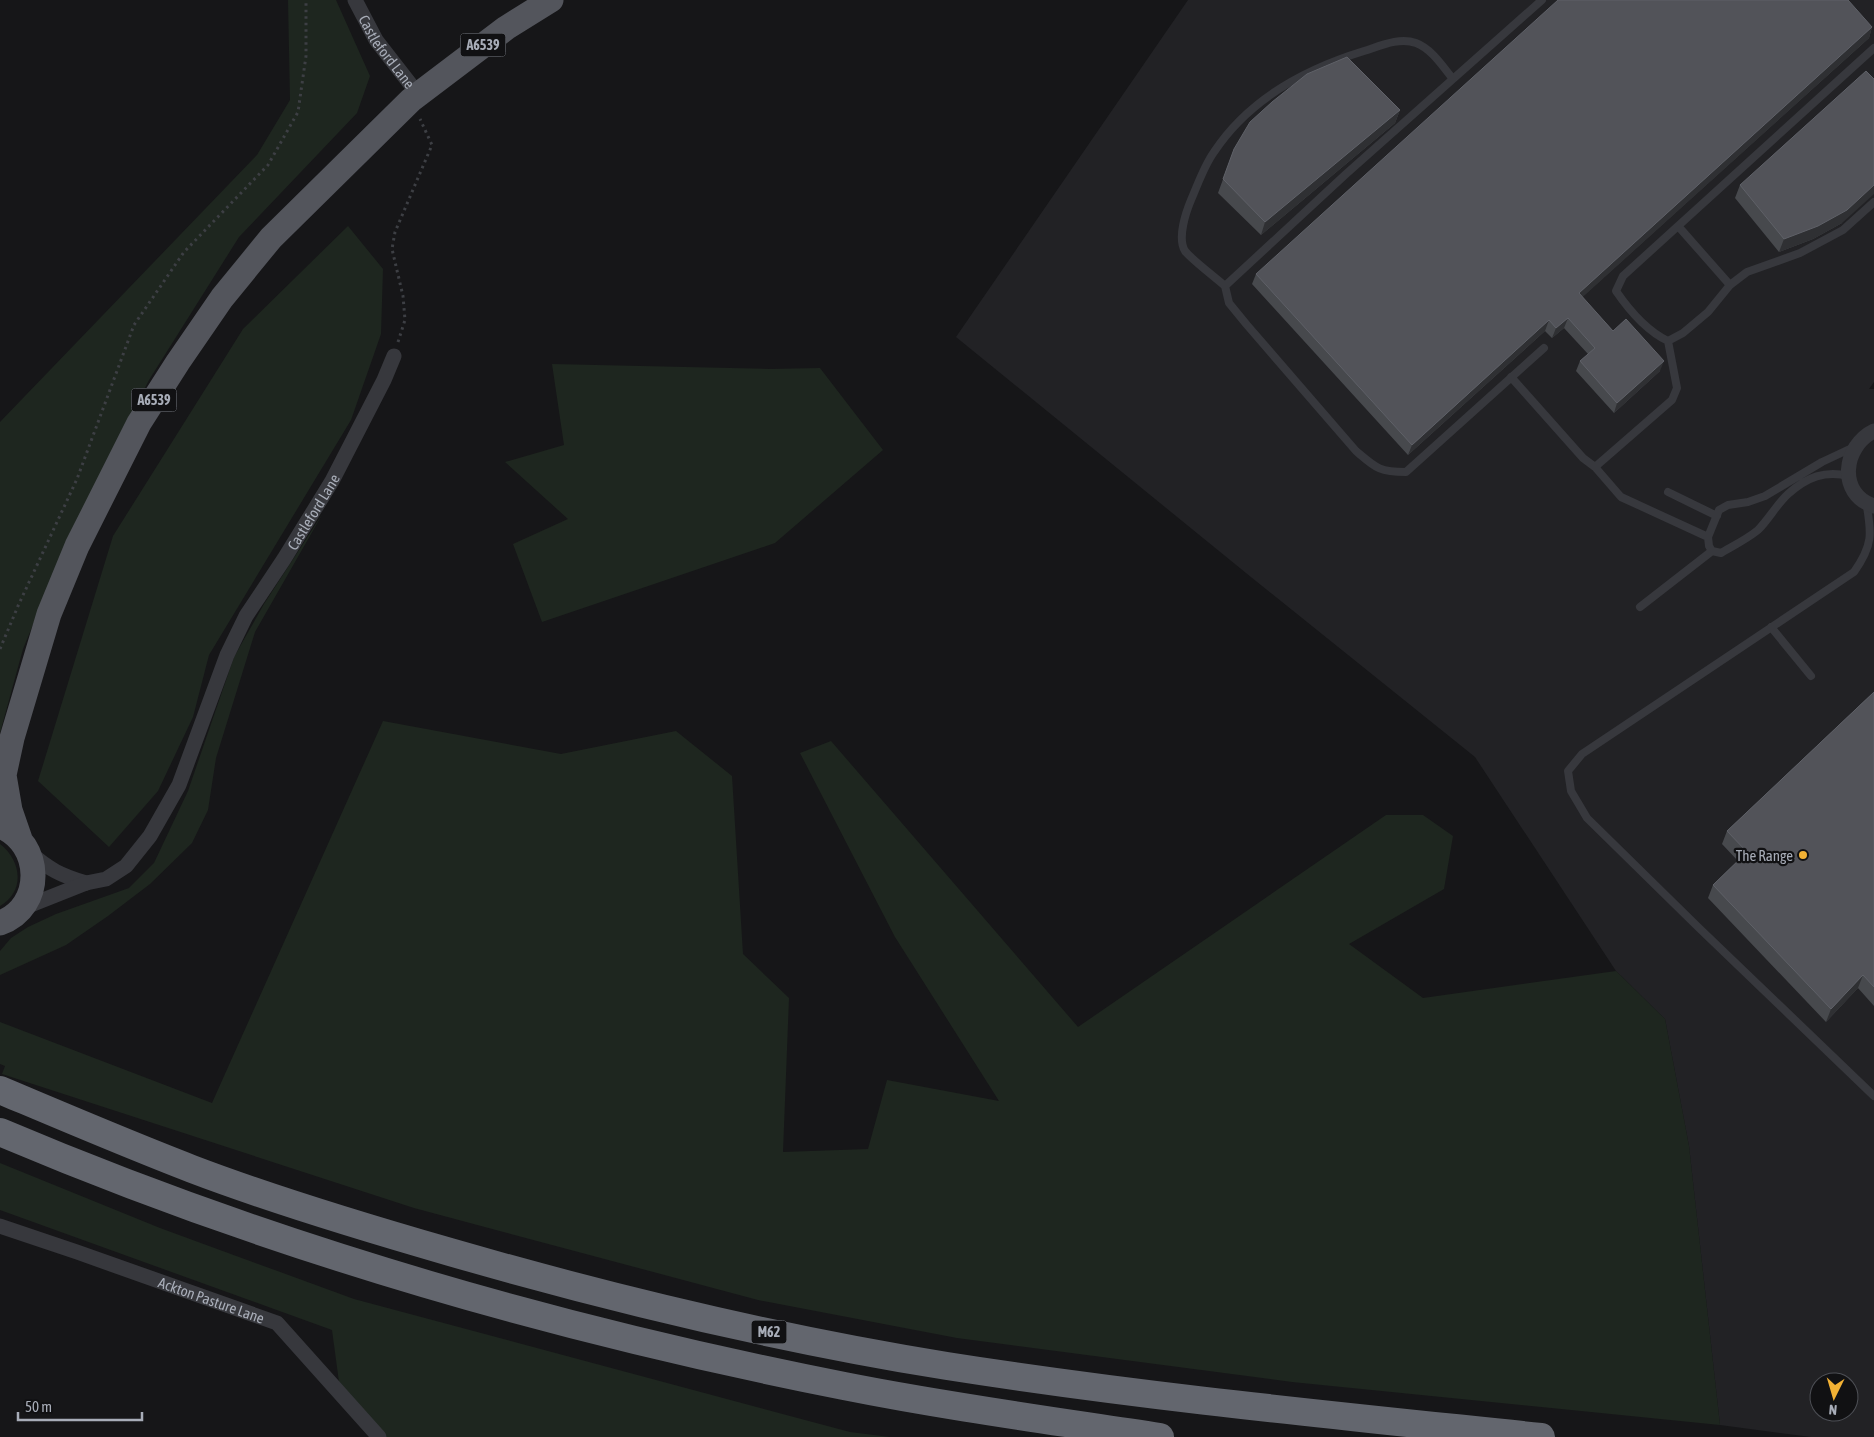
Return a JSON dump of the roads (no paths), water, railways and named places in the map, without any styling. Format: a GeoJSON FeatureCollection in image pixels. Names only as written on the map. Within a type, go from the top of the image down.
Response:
{"type":"FeatureCollection","features":[{"type":"Feature","properties":{"kind":"highway","name":"M62"},"geometry":{"type":"LineString","coordinates":[[0,1090],[193,1169],[354,1224],[538,1278],[727,1323],[945,1366],[1137,1394],[1541,1437]]}},
{"type":"Feature","properties":{"kind":"highway","name":"M62"},"geometry":{"type":"LineString","coordinates":[[4,1134],[207,1213],[333,1256],[435,1287],[601,1332],[845,1386],[980,1410],[1160,1437]]}},
{"type":"Feature","properties":{"kind":"main road","name":"A6539"},"geometry":{"type":"LineString","coordinates":[[414,97],[506,28],[551,0]]}},
{"type":"Feature","properties":{"kind":"main road","name":"Castleford Lane"},"geometry":{"type":"LineString","coordinates":[[7,920],[26,902],[34,880],[34,868],[16,839],[2,778],[49,614],[77,546],[139,423],[222,298],[271,238],[414,97]]}},
{"type":"Feature","properties":{"kind":"street","name":"Castleford Lane"},"geometry":{"type":"LineString","coordinates":[[355,0],[376,40],[414,97]]}},
{"type":"Feature","properties":{"kind":"street","name":"Castleford Lane"},"geometry":{"type":"LineString","coordinates":[[7,920],[86,884],[106,879],[126,866],[150,836],[179,785],[227,654],[246,616],[332,481],[384,380],[394,356]]}},
{"type":"Feature","properties":{"kind":"street"},"geometry":{"type":"LineString","coordinates":[[1870,504],[1860,497],[1853,488],[1848,464],[1855,446],[1864,436],[1874,431]]}},
{"type":"Feature","properties":{"kind":"street"},"geometry":{"type":"LineString","coordinates":[[16,839],[45,866],[60,875],[86,884]]}},
{"type":"Feature","properties":{"kind":"street","name":"Ackton Pasture Lane"},"geometry":{"type":"LineString","coordinates":[[0,1226],[277,1322],[379,1437]]}},
{"type":"Feature","properties":{"kind":"lane"},"geometry":{"type":"LineString","coordinates":[[1225,286],[1346,174],[1542,0]]}},
{"type":"Feature","properties":{"kind":"lane"},"geometry":{"type":"LineString","coordinates":[[1454,79],[1429,51],[1415,43],[1398,41],[1349,56],[1294,79],[1259,102],[1243,116],[1212,154],[1186,212],[1182,234],[1185,250],[1225,286],[1229,303],[1356,451],[1376,467],[1387,472],[1406,472],[1544,348]]}},
{"type":"Feature","properties":{"kind":"lane"},"geometry":{"type":"LineString","coordinates":[[1668,341],[1656,335],[1625,304],[1616,291],[1623,276],[1874,48]]}},
{"type":"Feature","properties":{"kind":"lane"},"geometry":{"type":"LineString","coordinates":[[1668,341],[1683,333],[1708,312],[1730,285],[1747,272],[1800,253],[1843,230],[1874,202]]}},
{"type":"Feature","properties":{"kind":"lane"},"geometry":{"type":"LineString","coordinates":[[1678,226],[1730,285]]}},
{"type":"Feature","properties":{"kind":"lane"},"geometry":{"type":"LineString","coordinates":[[1595,467],[1672,400],[1677,388],[1668,341]]}},
{"type":"Feature","properties":{"kind":"lane"},"geometry":{"type":"LineString","coordinates":[[1512,377],[1583,458],[1595,467],[1621,497],[1708,537]]}},
{"type":"Feature","properties":{"kind":"lane"},"geometry":{"type":"LineString","coordinates":[[1849,476],[1831,473],[1814,476],[1788,494],[1757,530],[1721,553],[1712,551],[1709,546],[1708,537],[1720,510],[1728,505],[1748,502],[1765,496],[1822,462],[1855,446]]}},
{"type":"Feature","properties":{"kind":"lane"},"geometry":{"type":"LineString","coordinates":[[1668,492],[1717,516]]}},
{"type":"Feature","properties":{"kind":"lane"},"geometry":{"type":"LineString","coordinates":[[1870,504],[1871,527],[1869,546],[1866,555],[1854,572],[1582,754],[1568,771],[1571,792],[1587,818],[1874,1096]]}},
{"type":"Feature","properties":{"kind":"lane"},"geometry":{"type":"LineString","coordinates":[[1869,546],[1874,538]]}},
{"type":"Feature","properties":{"kind":"lane"},"geometry":{"type":"LineString","coordinates":[[1640,607],[1712,551]]}},
{"type":"Feature","properties":{"kind":"lane"},"geometry":{"type":"LineString","coordinates":[[1771,627],[1811,676]]}},
{"type":"Feature","properties":{"kind":"place","name":"The Range"},"geometry":{"type":"Point","coordinates":[1803,855]}}]}
